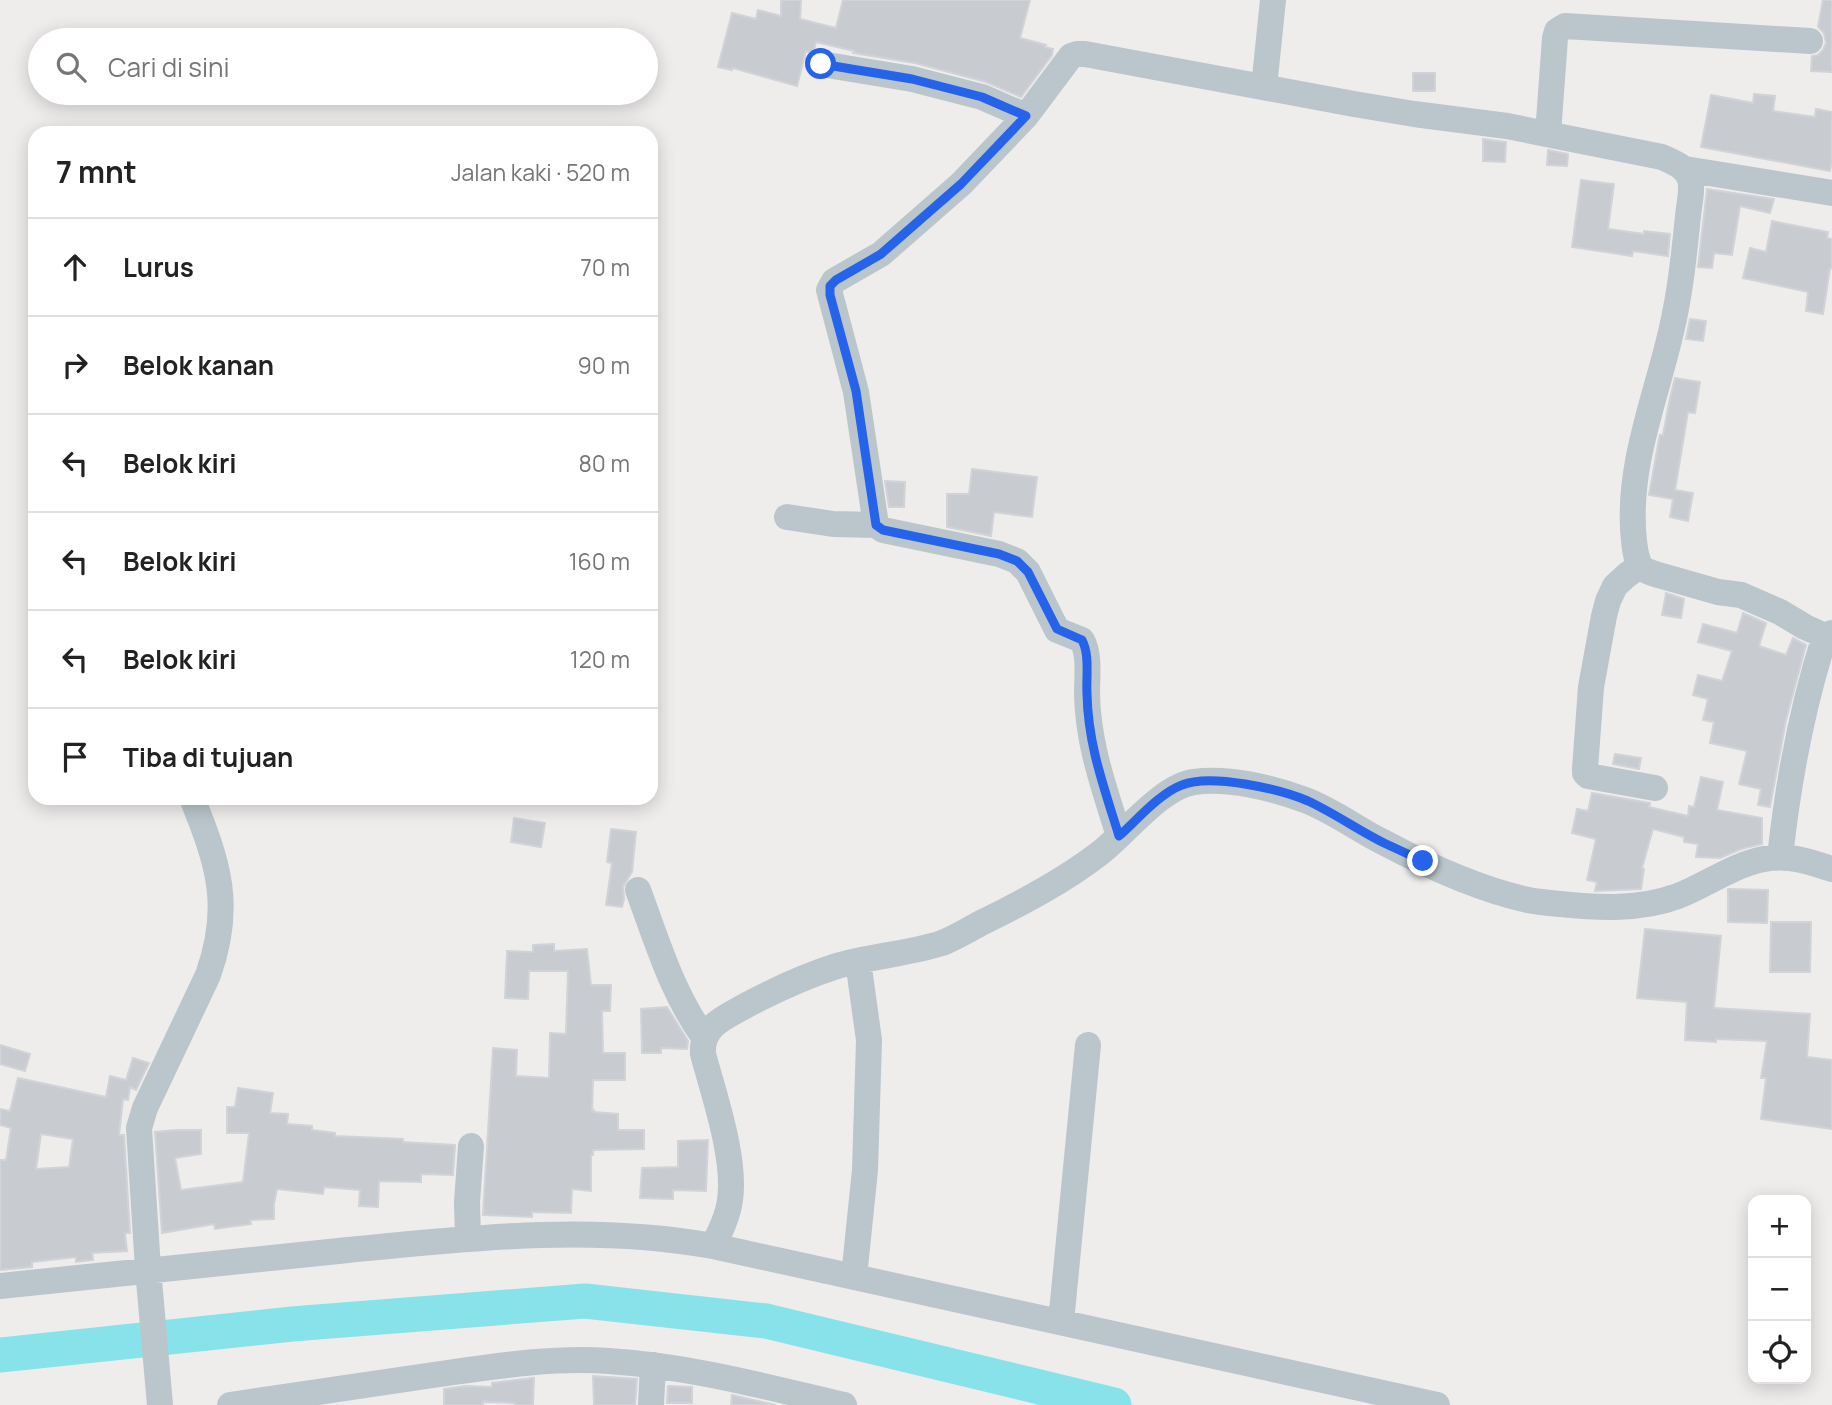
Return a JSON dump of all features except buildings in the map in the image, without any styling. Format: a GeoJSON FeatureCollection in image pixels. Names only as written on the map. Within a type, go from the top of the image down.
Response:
{"type":"FeatureCollection","features":[{"type":"Feature","properties":{"kind":"street"},"geometry":{"type":"LineString","coordinates":[[1264,87],[1273,0]]}},
{"type":"Feature","properties":{"kind":"street"},"geometry":{"type":"LineString","coordinates":[[1548,134],[1555,38],[1557,31],[1565,26],[1810,41]]}},
{"type":"Feature","properties":{"kind":"street"},"geometry":{"type":"LineString","coordinates":[[876,525],[856,391],[830,295],[830,286],[881,254],[961,184],[1026,116],[1070,56],[1085,54],[1378,108],[1507,126],[1662,157],[1685,169],[1832,193]]}},
{"type":"Feature","properties":{"kind":"street"},"geometry":{"type":"LineString","coordinates":[[821,64],[912,79],[982,97],[1026,116]]}},
{"type":"Feature","properties":{"kind":"street"},"geometry":{"type":"LineString","coordinates":[[1685,169],[1691,181],[1685,246],[1672,330],[1646,419],[1637,469],[1632,523],[1635,550],[1640,566],[1645,571],[1741,596],[1780,612],[1805,627],[1829,634],[1807,698],[1780,857]]}},
{"type":"Feature","properties":{"kind":"street"},"geometry":{"type":"LineString","coordinates":[[787,517],[833,524],[876,525],[883,530],[999,554],[1017,561],[1028,572],[1057,629],[1082,640],[1086,651],[1089,732],[1119,836]]}},
{"type":"Feature","properties":{"kind":"street"},"geometry":{"type":"LineString","coordinates":[[1640,566],[1615,586],[1604,616],[1591,687],[1585,773],[1588,776],[1655,788]]}},
{"type":"Feature","properties":{"kind":"street"},"geometry":{"type":"LineString","coordinates":[[713,1246],[730,1203],[732,1182],[729,1157],[703,1054],[704,1037],[710,1028],[774,990],[803,977],[858,961],[943,943],[1036,896],[1099,853],[1164,795],[1181,785],[1216,781],[1248,785],[1306,800],[1384,843],[1478,886],[1530,901],[1583,906],[1624,907],[1648,904],[1678,895],[1743,864],[1780,857],[1832,869]]}},
{"type":"Feature","properties":{"kind":"street"},"geometry":{"type":"LineString","coordinates":[[159,1398],[139,1137],[141,1119],[208,975],[219,934],[221,908],[218,870],[195,805]]}},
{"type":"Feature","properties":{"kind":"street"},"geometry":{"type":"LineString","coordinates":[[638,890],[673,985],[689,1017],[704,1037]]}},
{"type":"Feature","properties":{"kind":"street"},"geometry":{"type":"LineString","coordinates":[[854,1277],[865,1170],[869,1040],[858,961]]}},
{"type":"Feature","properties":{"kind":"street"},"geometry":{"type":"LineString","coordinates":[[1061,1322],[1088,1045]]}},
{"type":"Feature","properties":{"kind":"street"},"geometry":{"type":"LineString","coordinates":[[468,1238],[467,1202],[471,1146]]}},
{"type":"Feature","properties":{"kind":"street"},"geometry":{"type":"LineString","coordinates":[[0,1286],[468,1238],[593,1234],[678,1240],[1437,1405]]}},
{"type":"Feature","properties":{"kind":"street"},"geometry":{"type":"LineString","coordinates":[[230,1405],[481,1368],[560,1360],[608,1360],[653,1365],[844,1405]]}},
{"type":"Feature","properties":{"kind":"street"},"geometry":{"type":"LineString","coordinates":[[651,1405],[653,1365]]}},
{"type":"Feature","properties":{"kind":"waterway"},"geometry":{"type":"LineString","coordinates":[[0,1355],[292,1324],[585,1301],[766,1321],[1114,1405]]}},
{"type":"Feature","properties":{"kind":"route"},"geometry":{"type":"LineString","coordinates":[[821,64],[912,79],[982,97],[1026,116],[961,184],[881,254],[830,286],[830,295],[856,391],[876,525],[883,530],[999,554],[1017,561],[1028,572],[1055,627],[1082,640],[1086,651],[1089,732],[1119,836],[1164,795],[1181,785],[1216,781],[1248,785],[1306,800],[1423,861]]}}]}
